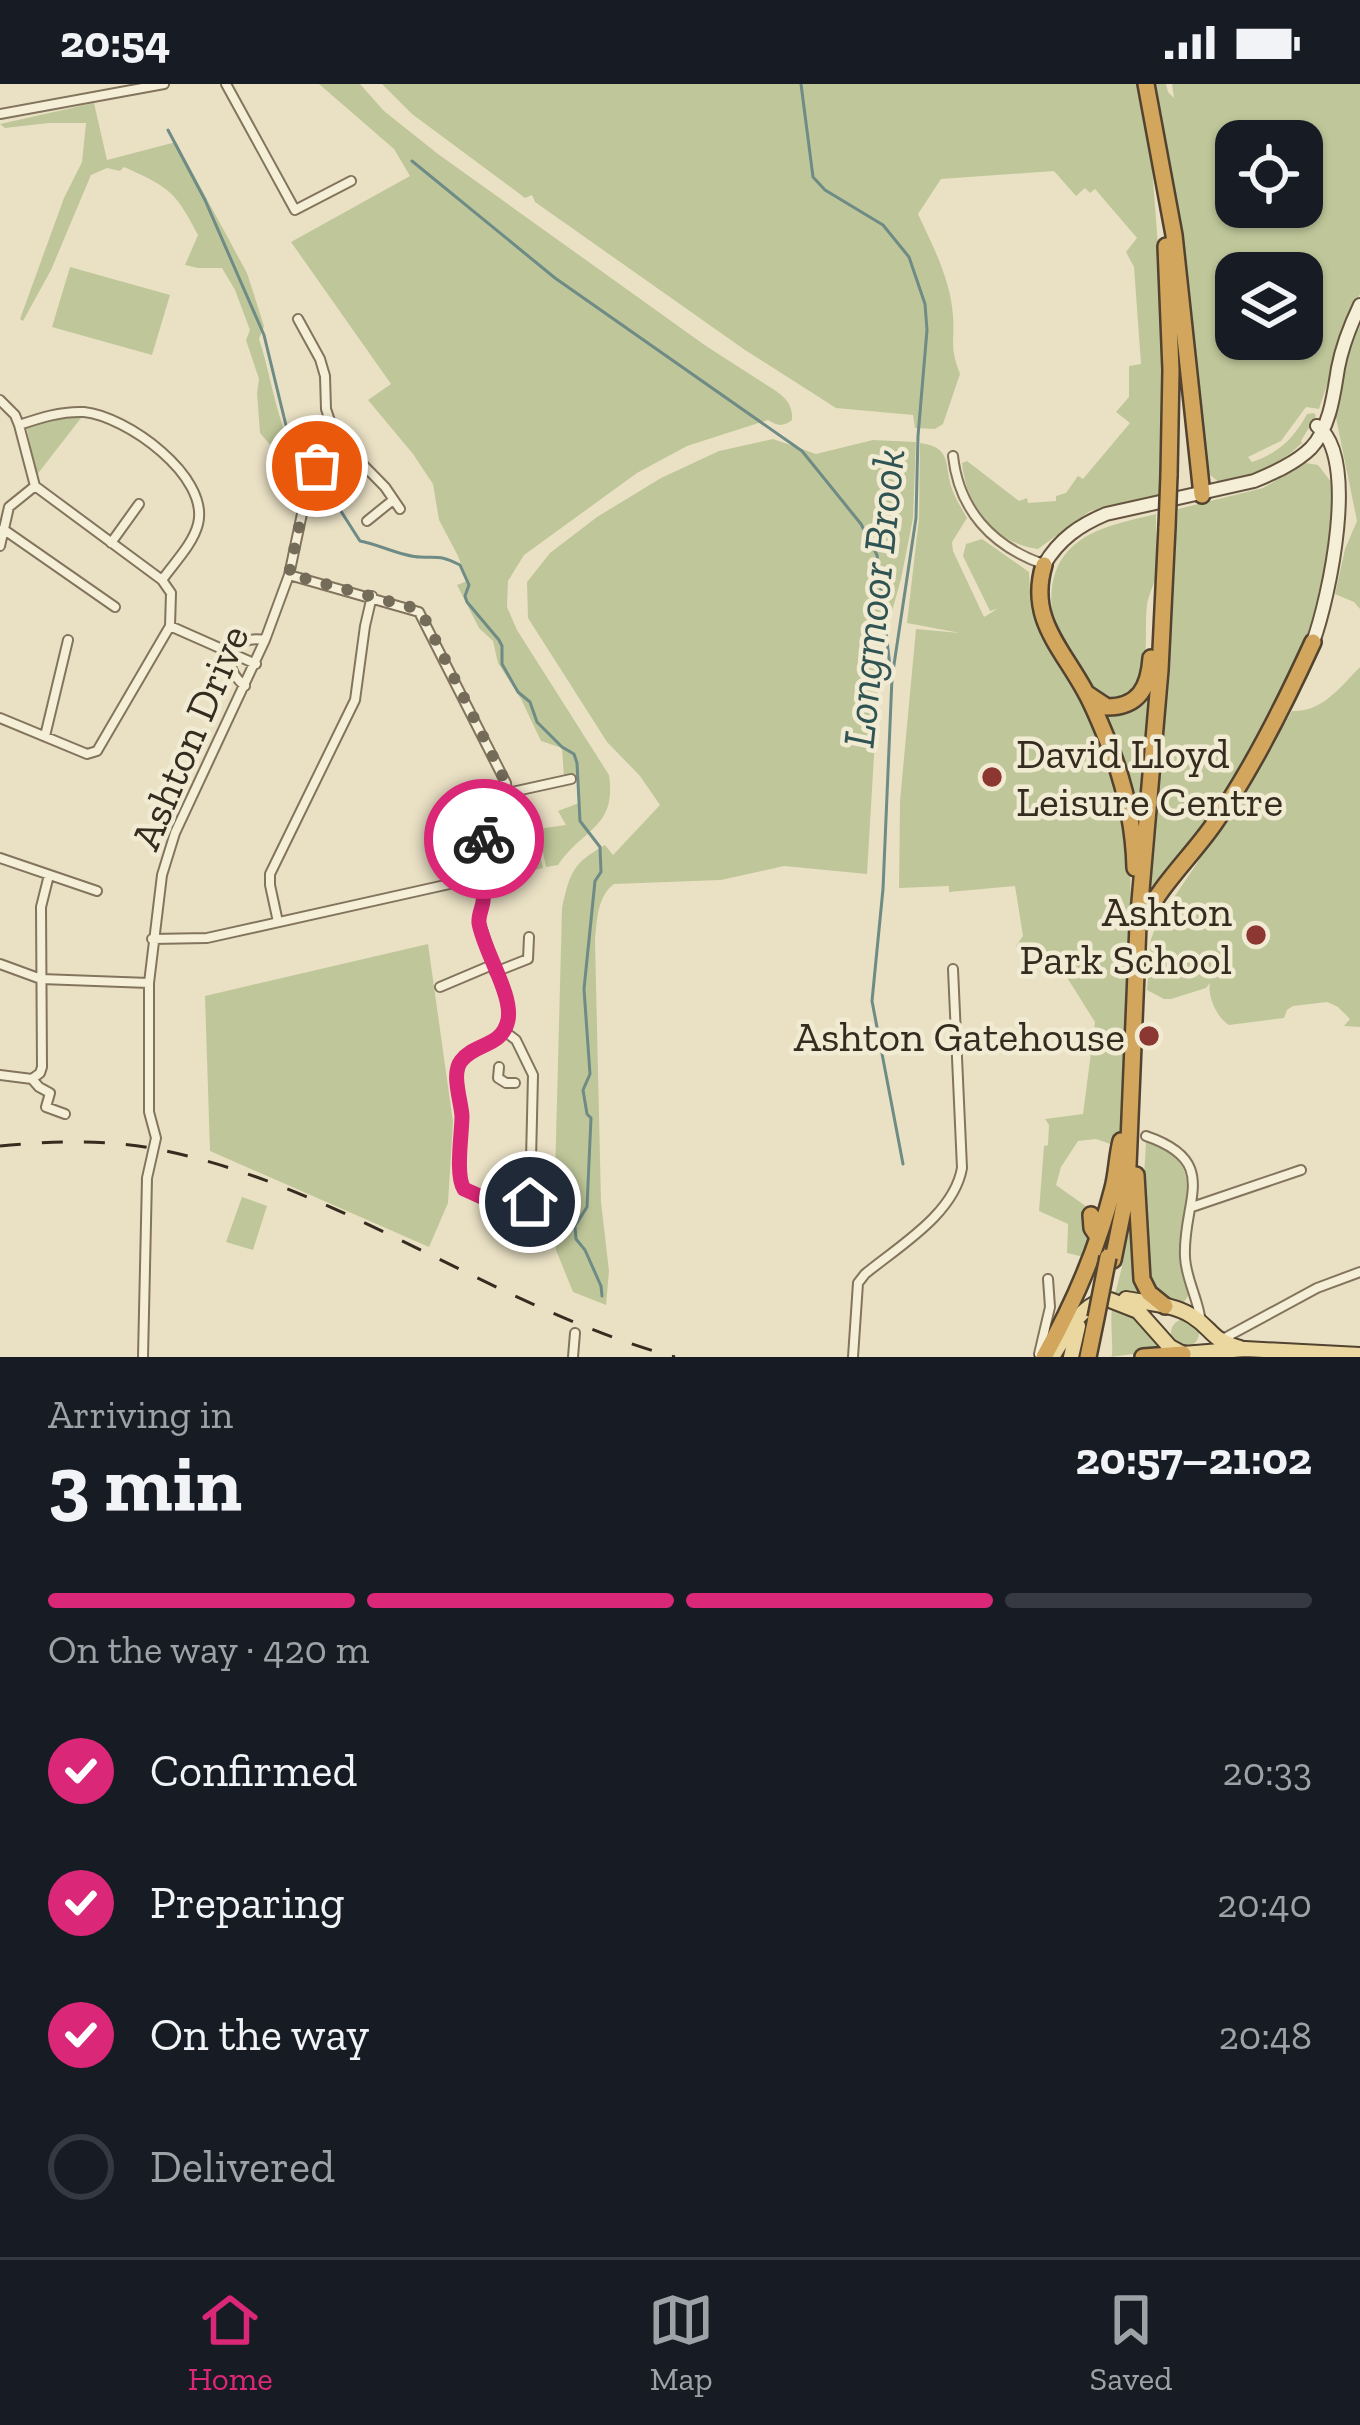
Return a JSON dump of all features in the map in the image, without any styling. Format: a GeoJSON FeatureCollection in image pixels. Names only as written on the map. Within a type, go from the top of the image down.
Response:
{"type":"FeatureCollection","features":[{"type":"Feature","properties":{"kind":"highway"},"geometry":{"type":"LineString","coordinates":[[1147,84],[1174,235],[1202,494]]}},
{"type":"Feature","properties":{"kind":"highway"},"geometry":{"type":"LineString","coordinates":[[1092,1357],[1094,1316],[1127,1190],[1137,931],[1160,670],[1171,370],[1158,154]]}},
{"type":"Feature","properties":{"kind":"highway"},"geometry":{"type":"LineString","coordinates":[[1045,565],[1038,584],[1041,612],[1086,693],[1123,780],[1134,851],[1137,931]]}},
{"type":"Feature","properties":{"kind":"highway"},"geometry":{"type":"LineString","coordinates":[[1086,693],[1107,706],[1131,704],[1140,696],[1148,684],[1155,608],[1164,578]]}},
{"type":"Feature","properties":{"kind":"highway"},"geometry":{"type":"LineString","coordinates":[[1137,931],[1231,798],[1313,642]]}},
{"type":"Feature","properties":{"kind":"highway"},"geometry":{"type":"LineString","coordinates":[[1045,1357],[1069,1312],[1098,1238],[1132,1109]]}},
{"type":"Feature","properties":{"kind":"highway"},"geometry":{"type":"LineString","coordinates":[[1132,1109],[1142,1279],[1149,1293],[1176,1310]]}},
{"type":"Feature","properties":{"kind":"highway"},"geometry":{"type":"LineString","coordinates":[[1096,1189],[1115,1180]]}},
{"type":"Feature","properties":{"kind":"highway"},"geometry":{"type":"LineString","coordinates":[[1091,1215],[1098,1238]]}},
{"type":"Feature","properties":{"kind":"highway"},"geometry":{"type":"LineString","coordinates":[[1143,1357],[1185,1354]]}},
{"type":"Feature","properties":{"kind":"main road"},"geometry":{"type":"LineString","coordinates":[[1045,565],[1059,543],[1089,521],[1254,481],[1298,457],[1320,427],[1334,393],[1360,304]]}},
{"type":"Feature","properties":{"kind":"main road"},"geometry":{"type":"LineString","coordinates":[[1313,642],[1338,529],[1334,452],[1320,427]]}},
{"type":"Feature","properties":{"kind":"main road"},"geometry":{"type":"LineString","coordinates":[[1072,1357],[1072,1343],[1094,1316],[1093,1303],[1122,1299],[1176,1310],[1220,1341],[1245,1349]]}},
{"type":"Feature","properties":{"kind":"main road"},"geometry":{"type":"LineString","coordinates":[[1110,1300],[1138,1311],[1185,1354],[1245,1349],[1360,1355]]}},
{"type":"Feature","properties":{"kind":"main road"},"geometry":{"type":"LineString","coordinates":[[1168,1343],[1167,1325],[1176,1310]]}},
{"type":"Feature","properties":{"kind":"main road"},"geometry":{"type":"LineString","coordinates":[[1045,1357],[1094,1316]]}},
{"type":"Feature","properties":{"kind":"main road"},"geometry":{"type":"LineString","coordinates":[[1185,1354],[1198,1345],[1202,1326]]}},
{"type":"Feature","properties":{"kind":"street"},"geometry":{"type":"LineString","coordinates":[[0,114],[164,84]]}},
{"type":"Feature","properties":{"kind":"street"},"geometry":{"type":"LineString","coordinates":[[226,84],[295,211],[351,181]]}},
{"type":"Feature","properties":{"kind":"street"},"geometry":{"type":"LineString","coordinates":[[298,319],[320,359],[329,421],[344,447],[400,509]]}},
{"type":"Feature","properties":{"kind":"street"},"geometry":{"type":"LineString","coordinates":[[0,400],[15,415],[35,486],[162,580],[171,592],[170,626],[97,751],[87,754],[0,718]]}},
{"type":"Feature","properties":{"kind":"street"},"geometry":{"type":"LineString","coordinates":[[19,425],[57,414],[93,414],[130,428],[172,462],[186,480],[199,514],[198,526],[162,580]]}},
{"type":"Feature","properties":{"kind":"street","name":"Ashton Drive"},"geometry":{"type":"LineString","coordinates":[[143,1357],[147,1178],[156,1138],[149,1112],[149,982],[162,874],[175,833],[265,640],[289,574],[310,476],[344,447]]}},
{"type":"Feature","properties":{"kind":"street"},"geometry":{"type":"LineString","coordinates":[[952,456],[958,489],[980,524],[1020,555],[1045,565]]}},
{"type":"Feature","properties":{"kind":"street"},"geometry":{"type":"LineString","coordinates":[[0,546],[11,503],[35,486]]}},
{"type":"Feature","properties":{"kind":"street"},"geometry":{"type":"LineString","coordinates":[[367,520],[393,500]]}},
{"type":"Feature","properties":{"kind":"street"},"geometry":{"type":"LineString","coordinates":[[111,543],[139,504]]}},
{"type":"Feature","properties":{"kind":"street"},"geometry":{"type":"LineString","coordinates":[[4,530],[115,607]]}},
{"type":"Feature","properties":{"kind":"street"},"geometry":{"type":"LineString","coordinates":[[152,939],[207,938],[454,883],[464,876],[507,793],[424,617],[414,608],[289,574]]}},
{"type":"Feature","properties":{"kind":"street"},"geometry":{"type":"LineString","coordinates":[[278,922],[270,874],[355,700],[372,596]]}},
{"type":"Feature","properties":{"kind":"street"},"geometry":{"type":"LineString","coordinates":[[170,626],[256,664]]}},
{"type":"Feature","properties":{"kind":"street"},"geometry":{"type":"LineString","coordinates":[[45,736],[68,640]]}},
{"type":"Feature","properties":{"kind":"street"},"geometry":{"type":"LineString","coordinates":[[245,686],[231,670],[232,654],[246,640],[265,640]]}},
{"type":"Feature","properties":{"kind":"street"},"geometry":{"type":"LineString","coordinates":[[507,793],[571,779]]}},
{"type":"Feature","properties":{"kind":"street"},"geometry":{"type":"LineString","coordinates":[[0,858],[97,891]]}},
{"type":"Feature","properties":{"kind":"street"},"geometry":{"type":"LineString","coordinates":[[0,1075],[32,1078],[42,1067],[41,907],[49,875]]}},
{"type":"Feature","properties":{"kind":"street"},"geometry":{"type":"LineString","coordinates":[[464,876],[484,898],[479,922],[508,1010],[497,1041],[467,1056],[456,1072],[462,1123],[459,1181],[464,1189],[515,1212],[525,1211],[530,1202],[524,1083]]}},
{"type":"Feature","properties":{"kind":"street"},"geometry":{"type":"LineString","coordinates":[[440,987],[529,959],[529,937]]}},
{"type":"Feature","properties":{"kind":"street"},"geometry":{"type":"LineString","coordinates":[[0,964],[41,979],[149,982]]}},
{"type":"Feature","properties":{"kind":"street"},"geometry":{"type":"LineString","coordinates":[[853,1357],[858,1283],[944,1208],[960,1180],[953,969]]}},
{"type":"Feature","properties":{"kind":"street"},"geometry":{"type":"LineString","coordinates":[[499,1067],[498,1078],[506,1083],[524,1083],[533,1075],[516,1040],[504,1031]]}},
{"type":"Feature","properties":{"kind":"street"},"geometry":{"type":"LineString","coordinates":[[32,1078],[50,1093],[46,1107],[65,1114]]}},
{"type":"Feature","properties":{"kind":"street"},"geometry":{"type":"LineString","coordinates":[[1146,1136],[1172,1146],[1184,1158],[1192,1178],[1185,1255],[1202,1326]]}},
{"type":"Feature","properties":{"kind":"street"},"geometry":{"type":"LineString","coordinates":[[1192,1207],[1301,1170]]}},
{"type":"Feature","properties":{"kind":"street"},"geometry":{"type":"LineString","coordinates":[[1220,1341],[1317,1288],[1360,1272]]}},
{"type":"Feature","properties":{"kind":"street"},"geometry":{"type":"LineString","coordinates":[[1045,1357],[1048,1279]]}},
{"type":"Feature","properties":{"kind":"street"},"geometry":{"type":"LineString","coordinates":[[1176,1310],[1192,1299],[1193,1288]]}},
{"type":"Feature","properties":{"kind":"street"},"geometry":{"type":"LineString","coordinates":[[573,1357],[575,1334]]}},
{"type":"Feature","properties":{"kind":"green space"},"geometry":{"type":"Polygon","coordinates":[[[319,84],[360,84],[384,111],[438,154],[776,391],[790,407],[792,420],[786,424],[768,420],[687,446],[637,473],[524,555],[508,581],[507,607],[517,630],[609,775],[603,817],[558,865],[546,867],[538,829],[566,825],[558,811],[579,803],[579,778],[564,777],[562,748],[541,741],[498,663],[493,641],[479,628],[457,585],[467,581],[439,520],[433,484],[368,400],[391,384],[291,242],[410,176],[394,149],[319,84]]]}},
{"type":"Feature","properties":{"kind":"green space"},"geometry":{"type":"Polygon","coordinates":[[[382,84],[1141,84],[1162,299],[1162,494],[1090,511],[1038,549],[1008,539],[985,520],[965,479],[962,463],[967,461],[1019,501],[1056,501],[1078,476],[1083,479],[1130,423],[1116,412],[1129,397],[1129,366],[1141,364],[1134,267],[1126,252],[1137,238],[1095,189],[1090,193],[1085,188],[1076,196],[1054,171],[941,179],[918,214],[949,290],[953,350],[960,374],[943,424],[935,429],[915,428],[913,415],[836,408],[745,350],[535,202],[532,195],[525,198],[412,114],[382,84]]]}},
{"type":"Feature","properties":{"kind":"green space"},"geometry":{"type":"Polygon","coordinates":[[[1154,84],[1166,84],[1174,98],[1172,84],[1360,84],[1360,294],[1319,409],[1306,407],[1281,441],[1248,457],[1252,462],[1278,449],[1307,414],[1314,413],[1302,443],[1264,470],[1220,483],[1205,471],[1184,272],[1154,84]]]}},
{"type":"Feature","properties":{"kind":"green space"},"geometry":{"type":"Polygon","coordinates":[[[94,103],[107,160],[176,142],[247,273],[264,326],[259,339],[286,434],[301,463],[298,466],[283,452],[279,455],[260,433],[259,379],[246,340],[250,330],[235,290],[222,268],[185,265],[198,235],[176,199],[151,180],[124,167],[91,175],[51,270],[23,321],[20,319],[82,162],[86,123],[5,128],[0,124],[94,103]]]}},
{"type":"Feature","properties":{"kind":"green space"},"geometry":{"type":"Polygon","coordinates":[[[70,267],[170,295],[152,355],[52,327],[70,267]]]}},
{"type":"Feature","properties":{"kind":"green space"},"geometry":{"type":"Polygon","coordinates":[[[1360,325],[1360,609],[1335,594],[1357,521],[1336,418],[1337,390],[1360,325]]]}},
{"type":"Feature","properties":{"kind":"green space"},"geometry":{"type":"Polygon","coordinates":[[[81,418],[36,476],[27,428],[81,418]]]}},
{"type":"Feature","properties":{"kind":"green space"},"geometry":{"type":"Polygon","coordinates":[[[773,439],[816,454],[873,440],[916,442],[913,518],[880,654],[867,874],[784,866],[721,880],[614,884],[604,895],[595,940],[601,1202],[609,1271],[606,1305],[573,1292],[556,1250],[562,908],[579,863],[605,845],[613,855],[660,805],[607,742],[528,618],[527,582],[550,553],[661,478],[719,451],[773,439]]]}},
{"type":"Feature","properties":{"kind":"green space"},"geometry":{"type":"Polygon","coordinates":[[[920,443],[943,453],[952,489],[967,518],[952,542],[953,551],[984,617],[997,609],[990,611],[963,556],[966,544],[982,539],[1029,572],[1031,609],[1041,637],[1069,673],[1121,788],[1130,850],[1132,996],[1127,1118],[1113,1145],[1096,1139],[1078,1141],[1056,1185],[1101,1217],[1084,1257],[1067,1253],[1068,1224],[1039,1211],[1044,1146],[1048,1145],[1045,1119],[1083,1114],[1095,1022],[1061,968],[1016,946],[1023,936],[1015,886],[949,892],[949,886],[899,888],[900,801],[916,629],[960,633],[907,623],[919,518],[920,443]]]}},
{"type":"Feature","properties":{"kind":"green space"},"geometry":{"type":"Polygon","coordinates":[[[1306,463],[1318,465],[1332,483],[1334,529],[1310,635],[1205,829],[1147,901],[1178,509],[1263,488],[1306,463]]]}},
{"type":"Feature","properties":{"kind":"green space"},"geometry":{"type":"Polygon","coordinates":[[[1156,514],[1156,571],[1147,605],[1144,668],[1137,687],[1117,702],[1097,692],[1059,633],[1052,584],[1060,562],[1079,541],[1156,514]]]}},
{"type":"Feature","properties":{"kind":"green space","name":"Ashton Park School"},"geometry":{"type":"Polygon","coordinates":[[[1360,667],[1360,1027],[1344,1026],[1350,1019],[1327,1002],[1293,1006],[1284,1018],[1229,1025],[1214,1006],[1210,983],[1171,999],[1147,990],[1151,939],[1158,921],[1245,792],[1292,711],[1322,703],[1360,667]]]}},
{"type":"Feature","properties":{"kind":"green space"},"geometry":{"type":"Polygon","coordinates":[[[1151,689],[1137,868],[1098,708],[1151,689]]]}},
{"type":"Feature","properties":{"kind":"green space"},"geometry":{"type":"Polygon","coordinates":[[[536,838],[543,868],[520,873],[514,843],[536,838]]]}},
{"type":"Feature","properties":{"kind":"green space"},"geometry":{"type":"Polygon","coordinates":[[[428,944],[453,1122],[448,1203],[429,1247],[210,1151],[205,996],[428,944]]]}},
{"type":"Feature","properties":{"kind":"green space"},"geometry":{"type":"Polygon","coordinates":[[[1146,1142],[1166,1150],[1185,1174],[1181,1260],[1190,1293],[1184,1302],[1171,1302],[1149,1285],[1142,1210],[1146,1142]]]}},
{"type":"Feature","properties":{"kind":"green space"},"geometry":{"type":"Polygon","coordinates":[[[1132,1186],[1148,1301],[1115,1294],[1132,1186]]]}},
{"type":"Feature","properties":{"kind":"green space"},"geometry":{"type":"Polygon","coordinates":[[[242,1197],[267,1206],[253,1250],[226,1242],[242,1197]]]}},
{"type":"Feature","properties":{"kind":"green space"},"geometry":{"type":"Polygon","coordinates":[[[1112,1309],[1131,1314],[1165,1350],[1110,1357],[1112,1309]]]}},
{"type":"Feature","properties":{"kind":"green space"},"geometry":{"type":"Polygon","coordinates":[[[1185,1319],[1195,1323],[1199,1333],[1195,1343],[1185,1347],[1175,1343],[1171,1333],[1175,1323],[1185,1319]]]}},
{"type":"Feature","properties":{"kind":"waterway","name":"Longmoor Brook"},"geometry":{"type":"LineString","coordinates":[[801,84],[813,177],[825,190],[883,225],[909,257],[925,304],[916,518],[892,678],[883,889],[872,1001],[903,1164]]}},
{"type":"Feature","properties":{"kind":"waterway"},"geometry":{"type":"LineString","coordinates":[[168,130],[205,200],[264,335],[291,446],[307,469]]}},
{"type":"Feature","properties":{"kind":"waterway"},"geometry":{"type":"LineString","coordinates":[[412,161],[555,278],[802,451],[861,524],[877,555],[891,675]]}},
{"type":"Feature","properties":{"kind":"waterway"},"geometry":{"type":"LineString","coordinates":[[316,478],[360,541],[460,565],[469,585],[467,602],[499,640],[502,664],[518,692],[530,702],[537,722],[574,754],[580,821],[600,847],[601,872],[595,881],[584,989],[590,1074],[583,1090],[591,1118],[587,1207],[575,1226],[576,1239],[585,1250],[602,1296]]}},
{"type":"Feature","properties":{"kind":"railway"},"geometry":{"type":"LineString","coordinates":[[0,1146],[118,1144],[224,1166],[353,1218],[544,1309],[675,1357]]}},
{"type":"Feature","properties":{"kind":"way so far"},"geometry":{"type":"LineString","coordinates":[[317,466],[310,476],[289,574],[414,608],[424,617],[506,783],[507,793],[484,839]]}},
{"type":"Feature","properties":{"kind":"place","name":"David Lloyd Leisure Centre"},"geometry":{"type":"Point","coordinates":[992,777]}},
{"type":"Feature","properties":{"kind":"place","name":"Ashton Park School"},"geometry":{"type":"Point","coordinates":[1256,935]}},
{"type":"Feature","properties":{"kind":"place","name":"Ashton Gatehouse"},"geometry":{"type":"Point","coordinates":[1149,1036]}},
{"type":"Feature","properties":{"kind":"route"},"geometry":{"type":"LineString","coordinates":[[484,839],[464,876],[484,898],[479,922],[507,1004],[508,1022],[497,1041],[467,1056],[456,1072],[461,1104],[459,1181],[464,1189],[515,1212],[525,1211],[530,1202]]}}]}
